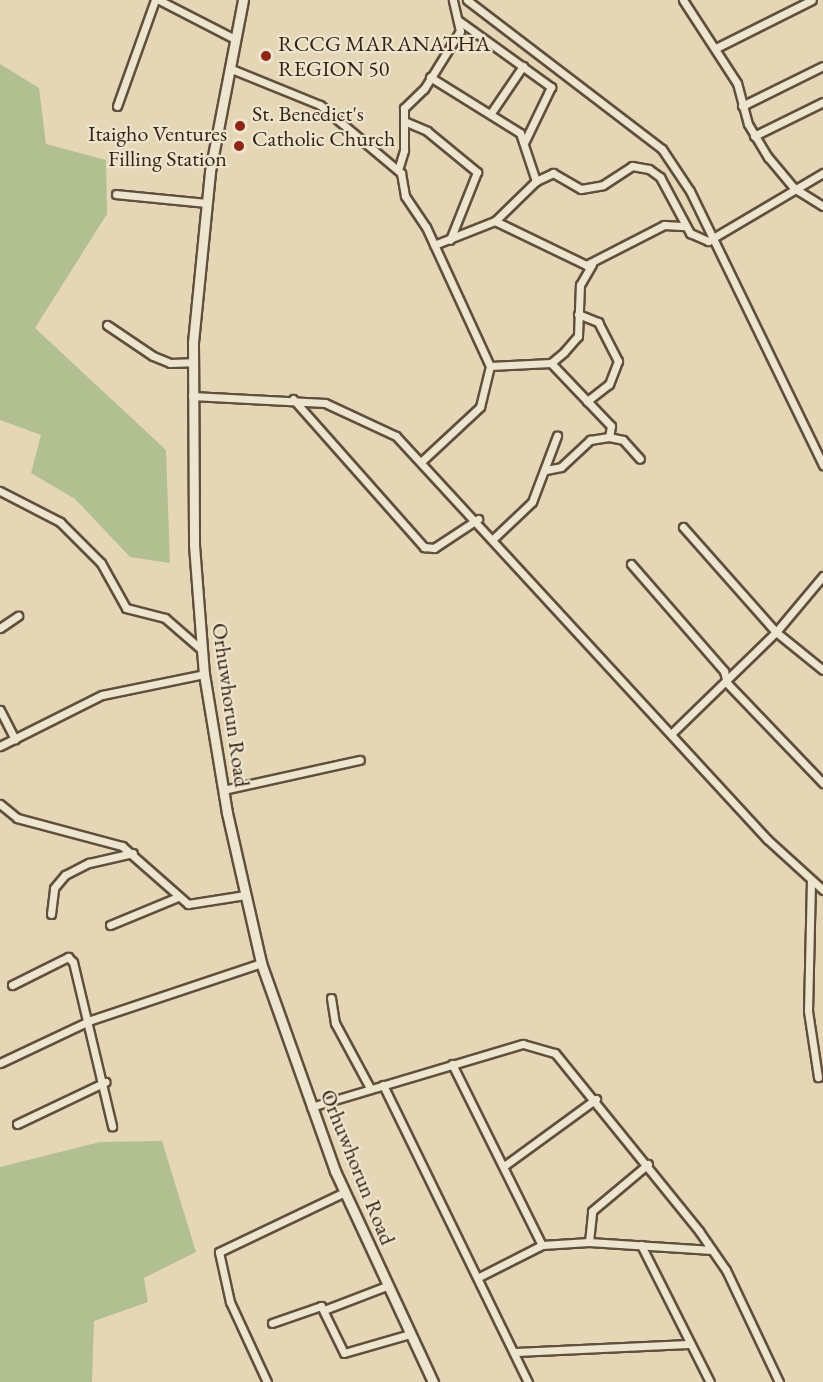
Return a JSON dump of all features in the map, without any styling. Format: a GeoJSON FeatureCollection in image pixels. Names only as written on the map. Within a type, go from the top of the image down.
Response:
{"type":"FeatureCollection","features":[{"type":"Feature","properties":{"kind":"street"},"geometry":{"type":"LineString","coordinates":[[117,106],[157,0],[235,39]]}},
{"type":"Feature","properties":{"kind":"street","name":"Orhuwhorun Road"},"geometry":{"type":"LineString","coordinates":[[243,0],[206,203],[193,362],[194,545],[204,674],[223,790],[261,963],[311,1107],[345,1192],[432,1382]]}},
{"type":"Feature","properties":{"kind":"street"},"geometry":{"type":"LineString","coordinates":[[423,460],[480,408],[490,366],[434,245],[405,196],[398,170],[407,102],[420,94],[460,31],[453,0]]}},
{"type":"Feature","properties":{"kind":"street"},"geometry":{"type":"LineString","coordinates":[[467,0],[647,135],[677,170],[714,238],[823,465]]}},
{"type":"Feature","properties":{"kind":"street"},"geometry":{"type":"LineString","coordinates":[[683,0],[737,83],[742,106],[754,136],[794,188],[823,206]]}},
{"type":"Feature","properties":{"kind":"street"},"geometry":{"type":"LineString","coordinates":[[716,48],[812,0]]}},
{"type":"Feature","properties":{"kind":"street"},"geometry":{"type":"LineString","coordinates":[[458,20],[551,87],[525,141]]}},
{"type":"Feature","properties":{"kind":"street"},"geometry":{"type":"LineString","coordinates":[[492,113],[523,66]]}},
{"type":"Feature","properties":{"kind":"street"},"geometry":{"type":"LineString","coordinates":[[742,106],[823,66]]}},
{"type":"Feature","properties":{"kind":"street"},"geometry":{"type":"LineString","coordinates":[[229,68],[320,105],[367,149],[398,170]]}},
{"type":"Feature","properties":{"kind":"street"},"geometry":{"type":"LineString","coordinates":[[430,77],[492,113],[525,141],[536,181]]}},
{"type":"Feature","properties":{"kind":"street"},"geometry":{"type":"LineString","coordinates":[[754,136],[823,102]]}},
{"type":"Feature","properties":{"kind":"street"},"geometry":{"type":"LineString","coordinates":[[404,121],[451,147],[477,172],[450,240]]}},
{"type":"Feature","properties":{"kind":"street"},"geometry":{"type":"LineString","coordinates":[[434,245],[495,221],[536,181],[553,173],[581,189],[593,188],[638,165],[660,177],[686,226],[700,239],[714,238],[794,188],[823,173]]}},
{"type":"Feature","properties":{"kind":"street"},"geometry":{"type":"LineString","coordinates":[[116,194],[206,203]]}},
{"type":"Feature","properties":{"kind":"street"},"geometry":{"type":"LineString","coordinates":[[495,221],[561,258],[592,264]]}},
{"type":"Feature","properties":{"kind":"street"},"geometry":{"type":"LineString","coordinates":[[490,366],[551,363],[578,336],[580,285],[592,264],[664,225],[686,226]]}},
{"type":"Feature","properties":{"kind":"street"},"geometry":{"type":"LineString","coordinates":[[578,314],[598,322],[618,361],[609,384],[587,401]]}},
{"type":"Feature","properties":{"kind":"street"},"geometry":{"type":"LineString","coordinates":[[107,325],[153,356],[170,363],[193,362]]}},
{"type":"Feature","properties":{"kind":"street"},"geometry":{"type":"LineString","coordinates":[[551,363],[610,426],[609,437]]}},
{"type":"Feature","properties":{"kind":"street"},"geometry":{"type":"LineString","coordinates":[[192,396],[293,399],[351,411],[396,436],[423,460],[478,519],[671,734],[823,890]]}},
{"type":"Feature","properties":{"kind":"street"},"geometry":{"type":"LineString","coordinates":[[293,399],[424,548],[434,548],[478,519]]}},
{"type":"Feature","properties":{"kind":"street"},"geometry":{"type":"LineString","coordinates":[[494,538],[532,502],[557,436]]}},
{"type":"Feature","properties":{"kind":"street"},"geometry":{"type":"LineString","coordinates":[[546,470],[561,467],[590,440],[609,437],[623,440],[640,459]]}},
{"type":"Feature","properties":{"kind":"street"},"geometry":{"type":"LineString","coordinates":[[0,491],[60,522],[101,563],[126,608],[165,618],[202,650]]}},
{"type":"Feature","properties":{"kind":"street"},"geometry":{"type":"LineString","coordinates":[[683,527],[776,632],[823,670]]}},
{"type":"Feature","properties":{"kind":"street"},"geometry":{"type":"LineString","coordinates":[[631,564],[724,671],[727,683],[823,783]]}},
{"type":"Feature","properties":{"kind":"street"},"geometry":{"type":"LineString","coordinates":[[671,734],[727,683],[776,632],[823,576]]}},
{"type":"Feature","properties":{"kind":"street"},"geometry":{"type":"LineString","coordinates":[[0,628],[18,616]]}},
{"type":"Feature","properties":{"kind":"street"},"geometry":{"type":"LineString","coordinates":[[0,746],[102,695],[204,674]]}},
{"type":"Feature","properties":{"kind":"street"},"geometry":{"type":"LineString","coordinates":[[0,710],[15,739]]}},
{"type":"Feature","properties":{"kind":"street"},"geometry":{"type":"LineString","coordinates":[[223,790],[360,760]]}},
{"type":"Feature","properties":{"kind":"street"},"geometry":{"type":"LineString","coordinates":[[0,804],[17,818],[96,837],[133,853],[178,897],[193,904],[245,895]]}},
{"type":"Feature","properties":{"kind":"street"},"geometry":{"type":"LineString","coordinates":[[51,914],[54,888],[65,876],[89,863],[133,853]]}},
{"type":"Feature","properties":{"kind":"street"},"geometry":{"type":"LineString","coordinates":[[811,880],[808,1011],[818,1077]]}},
{"type":"Feature","properties":{"kind":"street"},"geometry":{"type":"LineString","coordinates":[[110,925],[178,897]]}},
{"type":"Feature","properties":{"kind":"street"},"geometry":{"type":"LineString","coordinates":[[12,985],[68,957],[91,1020],[112,1126]]}},
{"type":"Feature","properties":{"kind":"street"},"geometry":{"type":"LineString","coordinates":[[0,1063],[91,1020],[261,963]]}},
{"type":"Feature","properties":{"kind":"street"},"geometry":{"type":"LineString","coordinates":[[331,998],[335,1023],[370,1088]]}},
{"type":"Feature","properties":{"kind":"street"},"geometry":{"type":"LineString","coordinates":[[311,1107],[452,1064],[536,1045],[555,1053],[596,1099],[703,1236],[779,1382]]}},
{"type":"Feature","properties":{"kind":"street"},"geometry":{"type":"LineString","coordinates":[[452,1064],[542,1245]]}},
{"type":"Feature","properties":{"kind":"street"},"geometry":{"type":"LineString","coordinates":[[17,1124],[105,1082]]}},
{"type":"Feature","properties":{"kind":"street"},"geometry":{"type":"LineString","coordinates":[[384,1085],[528,1382]]}},
{"type":"Feature","properties":{"kind":"street"},"geometry":{"type":"LineString","coordinates":[[504,1166],[596,1099]]}},
{"type":"Feature","properties":{"kind":"street"},"geometry":{"type":"LineString","coordinates":[[589,1242],[592,1211],[648,1164]]}},
{"type":"Feature","properties":{"kind":"street"},"geometry":{"type":"LineString","coordinates":[[267,1382],[230,1302],[219,1252],[345,1192]]}},
{"type":"Feature","properties":{"kind":"street"},"geometry":{"type":"LineString","coordinates":[[692,1247],[703,1236]]}},
{"type":"Feature","properties":{"kind":"street"},"geometry":{"type":"LineString","coordinates":[[479,1277],[542,1245],[589,1242],[712,1250]]}},
{"type":"Feature","properties":{"kind":"street"},"geometry":{"type":"LineString","coordinates":[[640,1245],[710,1382]]}},
{"type":"Feature","properties":{"kind":"street"},"geometry":{"type":"LineString","coordinates":[[324,1310],[387,1286]]}},
{"type":"Feature","properties":{"kind":"street"},"geometry":{"type":"LineString","coordinates":[[272,1323],[318,1305],[324,1310],[344,1353],[410,1334]]}},
{"type":"Feature","properties":{"kind":"street"},"geometry":{"type":"LineString","coordinates":[[514,1352],[690,1344]]}},
{"type":"Feature","properties":{"kind":"green space"},"geometry":{"type":"Polygon","coordinates":[[[0,64],[39,88],[46,144],[106,160],[107,214],[35,328],[166,450],[170,563],[130,557],[75,499],[31,473],[41,435],[0,420],[0,64]]]}},
{"type":"Feature","properties":{"kind":"green space"},"geometry":{"type":"Polygon","coordinates":[[[162,1141],[196,1252],[144,1278],[148,1302],[94,1321],[92,1382],[0,1382],[0,1167],[100,1142],[162,1141]]]}},
{"type":"Feature","properties":{"kind":"place","name":"RCCG MARANATHA REGION 50"},"geometry":{"type":"Point","coordinates":[266,56]}},
{"type":"Feature","properties":{"kind":"place","name":"St. Benedict's Catholic Church"},"geometry":{"type":"Point","coordinates":[240,126]}},
{"type":"Feature","properties":{"kind":"place","name":"Itaigho Ventures Filling Station"},"geometry":{"type":"Point","coordinates":[239,146]}}]}
